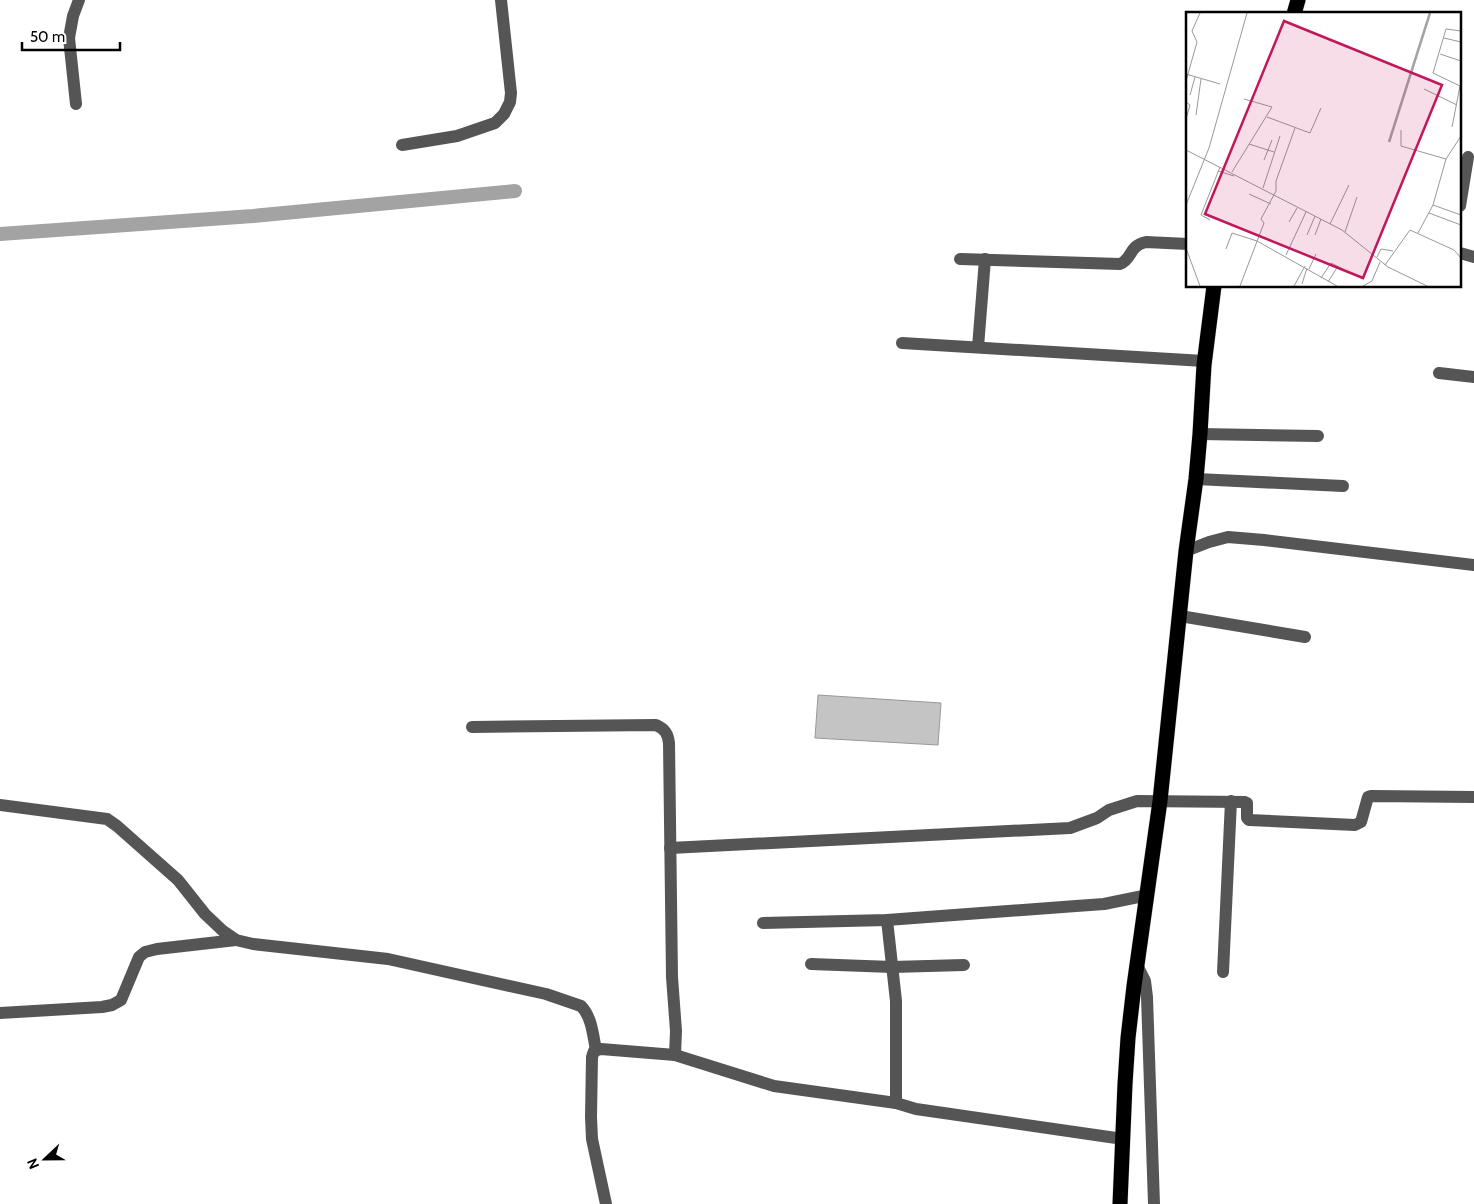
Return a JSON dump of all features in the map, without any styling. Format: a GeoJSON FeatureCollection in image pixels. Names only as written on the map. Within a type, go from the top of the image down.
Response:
{"type":"FeatureCollection","features":[{"type":"Feature","properties":{"kind":"highway"},"geometry":{"type":"LineString","coordinates":[[1120,1204],[1128,1038],[1160,801],[1186,551],[1196,479],[1204,361],[1214,288]]}},
{"type":"Feature","properties":{"kind":"street"},"geometry":{"type":"LineString","coordinates":[[76,104],[70,38],[72,22],[79,0]]}},
{"type":"Feature","properties":{"kind":"street"},"geometry":{"type":"LineString","coordinates":[[402,145],[457,136],[495,123],[504,114],[510,102],[511,93],[501,0]]}},
{"type":"Feature","properties":{"kind":"street"},"geometry":{"type":"LineString","coordinates":[[1465,200],[1468,157]]}},
{"type":"Feature","properties":{"kind":"street"},"geometry":{"type":"LineString","coordinates":[[960,259],[1120,264],[1125,262],[1133,249],[1141,243],[1186,244]]}},
{"type":"Feature","properties":{"kind":"street"},"geometry":{"type":"LineString","coordinates":[[978,347],[985,259]]}},
{"type":"Feature","properties":{"kind":"street"},"geometry":{"type":"LineString","coordinates":[[902,343],[1204,361]]}},
{"type":"Feature","properties":{"kind":"street"},"geometry":{"type":"LineString","coordinates":[[1439,373],[1474,377]]}},
{"type":"Feature","properties":{"kind":"street"},"geometry":{"type":"LineString","coordinates":[[1200,434],[1318,436]]}},
{"type":"Feature","properties":{"kind":"street"},"geometry":{"type":"LineString","coordinates":[[1196,479],[1343,486]]}},
{"type":"Feature","properties":{"kind":"street"},"geometry":{"type":"LineString","coordinates":[[1186,551],[1209,542],[1228,538],[1264,540],[1474,565]]}},
{"type":"Feature","properties":{"kind":"street"},"geometry":{"type":"LineString","coordinates":[[1180,616],[1305,636]]}},
{"type":"Feature","properties":{"kind":"street"},"geometry":{"type":"LineString","coordinates":[[472,727],[656,726],[662,728],[666,733],[669,743],[675,1055]]}},
{"type":"Feature","properties":{"kind":"street"},"geometry":{"type":"LineString","coordinates":[[670,848],[1070,828],[1097,818],[1109,810],[1137,801],[1231,801],[1247,803],[1248,820],[1355,825],[1361,822],[1368,797],[1371,796],[1474,797]]}},
{"type":"Feature","properties":{"kind":"street"},"geometry":{"type":"LineString","coordinates":[[1223,972],[1231,801]]}},
{"type":"Feature","properties":{"kind":"street"},"geometry":{"type":"LineString","coordinates":[[0,805],[107,819],[178,880],[205,914],[236,940]]}},
{"type":"Feature","properties":{"kind":"street"},"geometry":{"type":"LineString","coordinates":[[763,923],[887,920],[1104,904],[1148,895]]}},
{"type":"Feature","properties":{"kind":"street"},"geometry":{"type":"LineString","coordinates":[[887,920],[896,1001],[896,1103]]}},
{"type":"Feature","properties":{"kind":"street"},"geometry":{"type":"LineString","coordinates":[[0,1013],[112,1005],[121,1000],[139,956],[145,952],[236,940],[252,944],[388,959],[546,994],[581,1006],[585,1010],[590,1022],[596,1050],[592,1057],[591,1132],[594,1155],[606,1204]]}},
{"type":"Feature","properties":{"kind":"street"},"geometry":{"type":"LineString","coordinates":[[811,964],[892,967],[964,965]]}},
{"type":"Feature","properties":{"kind":"street"},"geometry":{"type":"LineString","coordinates":[[1138,965],[1148,997],[1154,1204]]}},
{"type":"Feature","properties":{"kind":"street"},"geometry":{"type":"LineString","coordinates":[[596,1050],[675,1055],[774,1086],[896,1103],[916,1108],[1123,1139]]}},
{"type":"Feature","properties":{"kind":"building"},"geometry":{"type":"Polygon","coordinates":[[[818,695],[941,703],[938,745],[815,738],[818,695]]]}},
{"type":"Feature","properties":{"kind":"waterway"},"geometry":{"type":"LineString","coordinates":[[0,234],[253,216],[515,191]]}}]}
